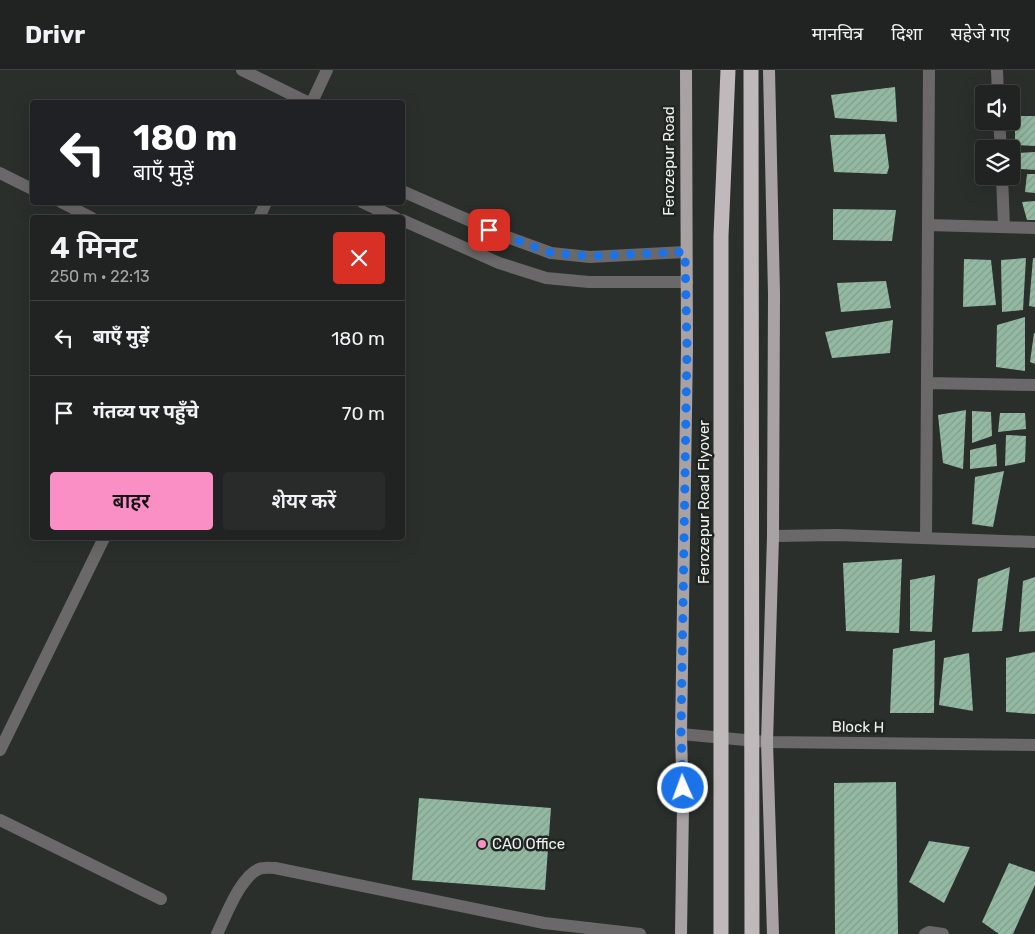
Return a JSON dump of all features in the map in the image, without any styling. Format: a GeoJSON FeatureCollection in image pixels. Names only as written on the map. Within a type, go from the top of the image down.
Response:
{"type":"FeatureCollection","features":[{"type":"Feature","properties":{"kind":"highway","name":"Ferozepur Road Flyover"},"geometry":{"type":"LineString","coordinates":[[721,934],[722,236],[728,70]]}},
{"type":"Feature","properties":{"kind":"highway"},"geometry":{"type":"LineString","coordinates":[[751,70],[752,934]]}},
{"type":"Feature","properties":{"kind":"main road","name":"Ferozepur Road"},"geometry":{"type":"LineString","coordinates":[[680,934],[683,806],[681,734],[687,282],[685,252],[686,70]]}},
{"type":"Feature","properties":{"kind":"main road"},"geometry":{"type":"LineString","coordinates":[[769,70],[774,294],[773,536],[767,742],[773,934]]}},
{"type":"Feature","properties":{"kind":"street"},"geometry":{"type":"LineString","coordinates":[[242,70],[303,100]]}},
{"type":"Feature","properties":{"kind":"street"},"geometry":{"type":"LineString","coordinates":[[313,100],[328,70]]}},
{"type":"Feature","properties":{"kind":"street"},"geometry":{"type":"LineString","coordinates":[[926,538],[929,70]]}},
{"type":"Feature","properties":{"kind":"street"},"geometry":{"type":"LineString","coordinates":[[997,70],[998,85]]}},
{"type":"Feature","properties":{"kind":"street"},"geometry":{"type":"LineString","coordinates":[[0,173],[30,188]]}},
{"type":"Feature","properties":{"kind":"street"},"geometry":{"type":"LineString","coordinates":[[1002,185],[1004,227]]}},
{"type":"Feature","properties":{"kind":"street"},"geometry":{"type":"LineString","coordinates":[[405,192],[507,237],[551,253],[590,256],[685,252]]}},
{"type":"Feature","properties":{"kind":"street"},"geometry":{"type":"LineString","coordinates":[[67,205],[86,215]]}},
{"type":"Feature","properties":{"kind":"street"},"geometry":{"type":"LineString","coordinates":[[368,205],[390,215]]}},
{"type":"Feature","properties":{"kind":"street"},"geometry":{"type":"LineString","coordinates":[[405,221],[499,263],[546,278],[589,282],[687,282]]}},
{"type":"Feature","properties":{"kind":"street"},"geometry":{"type":"LineString","coordinates":[[928,225],[1035,228]]}},
{"type":"Feature","properties":{"kind":"street"},"geometry":{"type":"LineString","coordinates":[[927,382],[1035,385]]}},
{"type":"Feature","properties":{"kind":"street"},"geometry":{"type":"LineString","coordinates":[[773,536],[838,535],[1035,542]]}},
{"type":"Feature","properties":{"kind":"street"},"geometry":{"type":"LineString","coordinates":[[0,750],[103,540]]}},
{"type":"Feature","properties":{"kind":"street","name":"Block H"},"geometry":{"type":"LineString","coordinates":[[681,734],[767,742],[1035,745]]}},
{"type":"Feature","properties":{"kind":"street"},"geometry":{"type":"LineString","coordinates":[[0,820],[161,899]]}},
{"type":"Feature","properties":{"kind":"street"},"geometry":{"type":"LineString","coordinates":[[217,934],[239,891],[249,876],[260,868],[275,868],[544,929],[640,934]]}},
{"type":"Feature","properties":{"kind":"street"},"geometry":{"type":"LineString","coordinates":[[925,934],[929,932],[943,934]]}},
{"type":"Feature","properties":{"kind":"building"},"geometry":{"type":"Polygon","coordinates":[[[895,87],[897,122],[835,118],[831,95],[895,87]]]}},
{"type":"Feature","properties":{"kind":"building"},"geometry":{"type":"Polygon","coordinates":[[[1020,116],[1035,116],[1035,146],[1020,145],[1020,140],[1015,140],[1015,130],[1020,130],[1020,116]]]}},
{"type":"Feature","properties":{"kind":"building"},"geometry":{"type":"Polygon","coordinates":[[[885,134],[889,167],[887,174],[834,172],[830,135],[885,134]]]}},
{"type":"Feature","properties":{"kind":"building"},"geometry":{"type":"Polygon","coordinates":[[[1035,152],[1035,170],[1021,169],[1020,153],[1035,152]]]}},
{"type":"Feature","properties":{"kind":"building"},"geometry":{"type":"Polygon","coordinates":[[[1027,174],[1035,174],[1035,193],[1025,192],[1027,174]]]}},
{"type":"Feature","properties":{"kind":"building"},"geometry":{"type":"Polygon","coordinates":[[[1035,201],[1035,220],[1027,220],[1022,202],[1035,201]]]}},
{"type":"Feature","properties":{"kind":"building"},"geometry":{"type":"Polygon","coordinates":[[[833,209],[896,210],[892,241],[833,240],[833,209]]]}},
{"type":"Feature","properties":{"kind":"building"},"geometry":{"type":"Polygon","coordinates":[[[1026,258],[1023,310],[1002,312],[1001,260],[1026,258]]]}},
{"type":"Feature","properties":{"kind":"building"},"geometry":{"type":"Polygon","coordinates":[[[1033,258],[1035,258],[1035,307],[1029,306],[1033,258]]]}},
{"type":"Feature","properties":{"kind":"building"},"geometry":{"type":"Polygon","coordinates":[[[964,259],[991,260],[996,305],[963,307],[964,259]]]}},
{"type":"Feature","properties":{"kind":"building"},"geometry":{"type":"Polygon","coordinates":[[[886,281],[891,308],[841,312],[837,283],[886,281]]]}},
{"type":"Feature","properties":{"kind":"building"},"geometry":{"type":"Polygon","coordinates":[[[1025,317],[1025,371],[996,367],[997,325],[1025,317]]]}},
{"type":"Feature","properties":{"kind":"building"},"geometry":{"type":"Polygon","coordinates":[[[893,320],[890,353],[832,358],[825,332],[893,320]]]}},
{"type":"Feature","properties":{"kind":"building"},"geometry":{"type":"Polygon","coordinates":[[[1035,333],[1035,364],[1030,362],[1035,333]]]}},
{"type":"Feature","properties":{"kind":"building"},"geometry":{"type":"Polygon","coordinates":[[[966,410],[963,469],[943,463],[938,415],[966,410]]]}},
{"type":"Feature","properties":{"kind":"building"},"geometry":{"type":"Polygon","coordinates":[[[972,411],[991,412],[992,436],[972,443],[972,411]]]}},
{"type":"Feature","properties":{"kind":"building"},"geometry":{"type":"Polygon","coordinates":[[[1000,413],[1025,413],[1026,429],[998,432],[1000,413]]]}},
{"type":"Feature","properties":{"kind":"building"},"geometry":{"type":"Polygon","coordinates":[[[1006,435],[1026,436],[1025,462],[1005,466],[1006,435]]]}},
{"type":"Feature","properties":{"kind":"building"},"geometry":{"type":"Polygon","coordinates":[[[996,444],[997,466],[970,469],[970,450],[996,444]]]}},
{"type":"Feature","properties":{"kind":"building"},"geometry":{"type":"Polygon","coordinates":[[[1004,471],[993,527],[972,524],[975,477],[1004,471]]]}},
{"type":"Feature","properties":{"kind":"building"},"geometry":{"type":"Polygon","coordinates":[[[902,559],[899,633],[846,631],[843,563],[902,559]]]}},
{"type":"Feature","properties":{"kind":"building"},"geometry":{"type":"Polygon","coordinates":[[[1010,567],[1002,631],[972,632],[978,579],[1010,567]]]}},
{"type":"Feature","properties":{"kind":"building"},"geometry":{"type":"Polygon","coordinates":[[[935,575],[932,632],[910,631],[910,580],[935,575]]]}},
{"type":"Feature","properties":{"kind":"building"},"geometry":{"type":"Polygon","coordinates":[[[1035,577],[1035,631],[1019,632],[1023,581],[1035,577]]]}},
{"type":"Feature","properties":{"kind":"building"},"geometry":{"type":"Polygon","coordinates":[[[935,640],[934,713],[890,713],[893,649],[935,640]]]}},
{"type":"Feature","properties":{"kind":"building"},"geometry":{"type":"Polygon","coordinates":[[[1035,652],[1035,714],[1006,712],[1006,658],[1035,652]]]}},
{"type":"Feature","properties":{"kind":"building"},"geometry":{"type":"Polygon","coordinates":[[[969,653],[973,711],[939,705],[944,658],[969,653]]]}},
{"type":"Feature","properties":{"kind":"building"},"geometry":{"type":"Polygon","coordinates":[[[896,782],[898,934],[835,934],[834,783],[896,782]]]}},
{"type":"Feature","properties":{"kind":"building","name":"CAO Office"},"geometry":{"type":"Polygon","coordinates":[[[419,798],[551,808],[545,890],[412,880],[419,798]]]}},
{"type":"Feature","properties":{"kind":"building"},"geometry":{"type":"Polygon","coordinates":[[[929,841],[970,847],[944,903],[909,882],[929,841]]]}},
{"type":"Feature","properties":{"kind":"building"},"geometry":{"type":"Polygon","coordinates":[[[1009,863],[1035,872],[1035,885],[1013,934],[999,934],[982,922],[1009,863]]]}},
{"type":"Feature","properties":{"kind":"place","name":"CAO Office"},"geometry":{"type":"Point","coordinates":[482,844]}},
{"type":"Feature","properties":{"kind":"route"},"geometry":{"type":"LineString","coordinates":[[489,230],[551,253],[590,256],[685,252],[687,348],[681,734],[683,788]]}}]}
